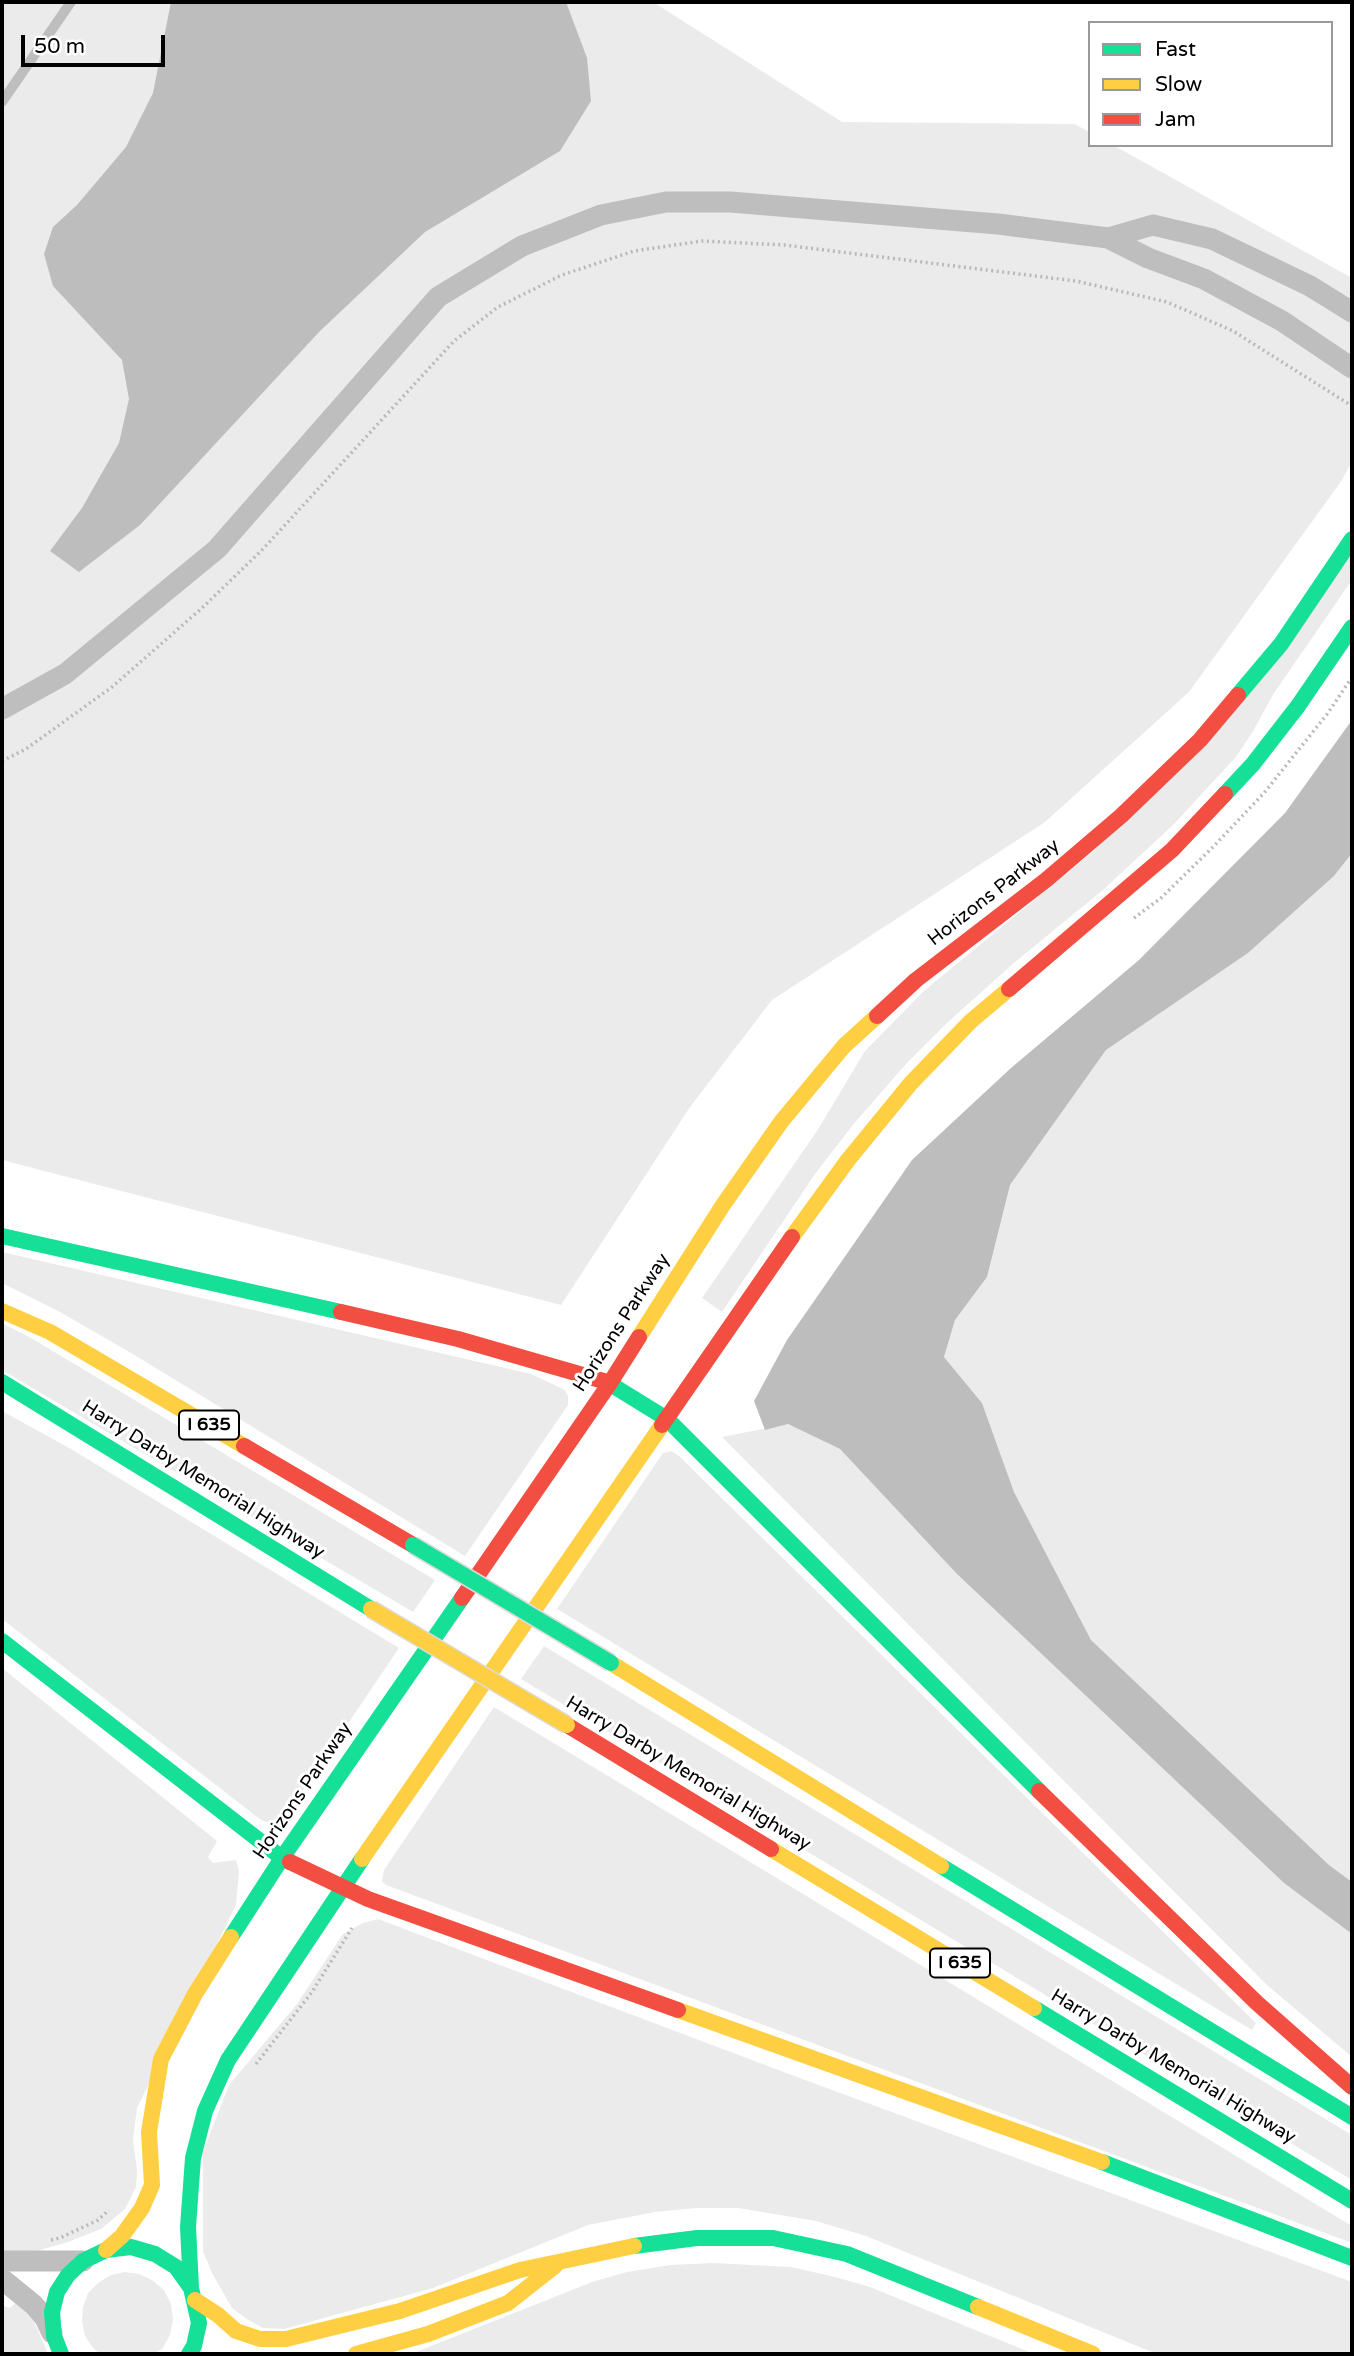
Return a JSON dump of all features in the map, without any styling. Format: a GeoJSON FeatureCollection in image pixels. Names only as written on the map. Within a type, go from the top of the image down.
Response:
{"type":"FeatureCollection","features":[{"type":"Feature","properties":{"kind":"main road","name":"Horizons Parkway"},"geometry":{"type":"LineString","coordinates":[[106,2250],[122,2236],[142,2208],[152,2185],[150,2110],[161,2059],[195,1994],[282,1858],[611,1383],[730,1194],[781,1122],[844,1046],[916,981],[1045,880],[1121,816],[1200,740],[1281,645],[1352,538]]}},
{"type":"Feature","properties":{"kind":"main road"},"geometry":{"type":"LineString","coordinates":[[189,2354],[194,2346],[199,2323],[193,2294],[188,2227],[193,2158],[205,2110],[228,2060],[342,1888],[787,1244],[848,1160],[911,1083],[971,1021],[1090,922],[1172,849],[1253,764],[1298,706],[1352,627]]}},
{"type":"Feature","properties":{"kind":"main road"},"geometry":{"type":"LineString","coordinates":[[2,1236],[458,1339],[611,1383],[667,1419],[1088,1839],[1257,2003],[1352,2087]]}},
{"type":"Feature","properties":{"kind":"main road","name":"I 635"},"geometry":{"type":"LineString","coordinates":[[2,1311],[50,1332],[611,1663],[1352,2117]]}},
{"type":"Feature","properties":{"kind":"main road","name":"Harry Darby Memorial Highway"},"geometry":{"type":"LineString","coordinates":[[2,1382],[371,1609],[1352,2201]]}},
{"type":"Feature","properties":{"kind":"main road"},"geometry":{"type":"LineString","coordinates":[[2,1640],[282,1858],[342,1888],[1072,2151],[1352,2258]]}},
{"type":"Feature","properties":{"kind":"main road"},"geometry":{"type":"LineString","coordinates":[[57,2345],[52,2312],[57,2292],[68,2275],[83,2261],[106,2250],[131,2247],[155,2254],[176,2267],[193,2294],[236,2331],[260,2339],[286,2339],[400,2311],[520,2270],[624,2247],[697,2238],[773,2238],[847,2254],[1093,2354]]}},
{"type":"Feature","properties":{"kind":"main road"},"geometry":{"type":"LineString","coordinates":[[356,2354],[428,2334],[508,2303],[560,2262]]}},
{"type":"Feature","properties":{"kind":"street"},"geometry":{"type":"LineString","coordinates":[[2,709],[65,674],[217,549],[438,297],[522,246],[601,215],[666,202],[756,204],[998,224],[1108,238],[1148,258],[1204,279],[1282,321],[1352,368]]}},
{"type":"Feature","properties":{"kind":"street"},"geometry":{"type":"LineString","coordinates":[[1108,238],[1153,225],[1212,239],[1310,286],[1352,312]]}},
{"type":"Feature","properties":{"kind":"street"},"geometry":{"type":"LineString","coordinates":[[2,2260],[83,2261]]}},
{"type":"Feature","properties":{"kind":"street"},"geometry":{"type":"LineString","coordinates":[[2,2279],[34,2305],[45,2318],[57,2345]]}},
{"type":"Feature","properties":{"kind":"lane"},"geometry":{"type":"LineString","coordinates":[[2,102],[71,2]]}},
{"type":"Feature","properties":{"kind":"path"},"geometry":{"type":"LineString","coordinates":[[2,761],[26,748],[112,687],[202,608],[263,550],[454,341],[498,307],[562,275],[634,251],[702,241],[784,246],[1076,281],[1167,302],[1233,331],[1352,406]]}},
{"type":"Feature","properties":{"kind":"path"},"geometry":{"type":"LineString","coordinates":[[1128,923],[1161,898],[1264,793],[1328,713],[1352,677]]}},
{"type":"Feature","properties":{"kind":"path"},"geometry":{"type":"LineString","coordinates":[[255,2066],[312,1993],[352,1928]]}},
{"type":"Feature","properties":{"kind":"path"},"geometry":{"type":"LineString","coordinates":[[47,2240],[60,2238],[98,2220],[116,2203]]}},
{"type":"Feature","properties":{"kind":"shaded area"},"geometry":{"type":"Polygon","coordinates":[[[2,2],[653,2],[842,122],[1074,124],[1088,131],[1088,147],[1117,147],[1352,278],[1352,461],[1342,480],[1189,692],[1045,822],[772,1000],[690,1107],[561,1305],[2,1160],[2,2]]]}},
{"type":"Feature","properties":{"kind":"shaded area"},"geometry":{"type":"Polygon","coordinates":[[[171,2],[566,2],[587,58],[591,101],[560,151],[425,232],[320,331],[140,525],[79,572],[50,551],[82,508],[119,443],[129,399],[122,360],[53,286],[44,254],[53,227],[77,205],[126,147],[153,93],[171,2]]]}},
{"type":"Feature","properties":{"kind":"shaded area"},"geometry":{"type":"Polygon","coordinates":[[[1352,555],[1352,580],[1274,693],[1235,758],[1174,824],[1103,890],[1015,962],[948,1022],[905,1065],[815,1174],[722,1312],[702,1298],[819,1128],[865,1051],[925,990],[1095,850],[1352,555]]]}},
{"type":"Feature","properties":{"kind":"shaded area"},"geometry":{"type":"Polygon","coordinates":[[[1352,720],[1352,853],[1334,876],[1248,953],[1106,1050],[1010,1185],[987,1277],[955,1320],[944,1357],[982,1403],[1014,1492],[1091,1640],[1329,1865],[1352,1882],[1352,1934],[1284,1883],[957,1574],[840,1449],[788,1424],[765,1430],[754,1401],[787,1340],[912,1160],[1011,1068],[1139,960],[1285,813],[1352,720]]]}},
{"type":"Feature","properties":{"kind":"shaded area"},"geometry":{"type":"Polygon","coordinates":[[[1352,852],[1352,1882],[1329,1865],[1091,1640],[1014,1492],[982,1403],[944,1357],[955,1320],[987,1277],[1010,1185],[1106,1050],[1248,953],[1334,876],[1352,852]]]}},
{"type":"Feature","properties":{"kind":"shaded area"},"geometry":{"type":"Polygon","coordinates":[[[2,1252],[531,1374],[565,1390],[568,1405],[465,1556],[131,1353],[60,1312],[2,1283],[2,1252]]]}},
{"type":"Feature","properties":{"kind":"shaded area"},"geometry":{"type":"Polygon","coordinates":[[[2,1323],[435,1580],[413,1612],[2,1370],[2,1323]]]}},
{"type":"Feature","properties":{"kind":"shaded area"},"geometry":{"type":"Polygon","coordinates":[[[2,1411],[71,1449],[399,1648],[280,1824],[261,1820],[2,1619],[2,1411]]]}},
{"type":"Feature","properties":{"kind":"shaded area"},"geometry":{"type":"Polygon","coordinates":[[[788,1424],[840,1449],[957,1574],[1284,1883],[1352,1934],[1352,2057],[1267,1985],[722,1437],[788,1424]]]}},
{"type":"Feature","properties":{"kind":"shaded area"},"geometry":{"type":"Polygon","coordinates":[[[671,1451],[1256,2023],[1252,2030],[557,1609],[663,1453],[671,1451]]]}},
{"type":"Feature","properties":{"kind":"shaded area"},"geometry":{"type":"Polygon","coordinates":[[[544,1646],[1352,2135],[1352,2180],[521,1679],[544,1646]]]}},
{"type":"Feature","properties":{"kind":"shaded area"},"geometry":{"type":"Polygon","coordinates":[[[2,1668],[217,1841],[208,1857],[213,1863],[236,1860],[239,1871],[236,1905],[137,2108],[133,2139],[136,2187],[125,2209],[101,2229],[37,2251],[2,2251],[2,1668]]]}},
{"type":"Feature","properties":{"kind":"shaded area"},"geometry":{"type":"Polygon","coordinates":[[[494,1707],[1352,2226],[1352,2243],[386,1885],[382,1881],[384,1870],[494,1707]]]}},
{"type":"Feature","properties":{"kind":"shaded area"},"geometry":{"type":"Polygon","coordinates":[[[378,1919],[1352,2282],[1352,2354],[1157,2354],[866,2236],[816,2221],[738,2208],[655,2212],[588,2225],[433,2288],[284,2329],[263,2328],[232,2308],[203,2251],[203,2152],[229,2085],[297,2004],[343,1934],[363,1923],[378,1919]]]}},
{"type":"Feature","properties":{"kind":"shaded area"},"geometry":{"type":"Polygon","coordinates":[[[713,2263],[791,2267],[835,2277],[870,2287],[1034,2354],[411,2354],[592,2282],[627,2272],[670,2265],[713,2263]]]}},
{"type":"Feature","properties":{"kind":"shaded area"},"geometry":{"type":"Polygon","coordinates":[[[125,2272],[152,2280],[164,2290],[171,2304],[173,2320],[170,2335],[162,2349],[154,2354],[100,2354],[85,2336],[82,2321],[88,2293],[111,2275],[125,2272]]]}},
{"type":"Feature","properties":{"kind":"shaded area"},"geometry":{"type":"Polygon","coordinates":[[[18,2301],[31,2314],[48,2354],[2,2354],[2,2305],[10,2308],[18,2301]]]}},
{"type":"Feature","properties":{"kind":"traffic: fast"},"geometry":{"type":"LineString","coordinates":[[1238,695],[1281,644],[1352,539]]}},
{"type":"Feature","properties":{"kind":"traffic: fast"},"geometry":{"type":"LineString","coordinates":[[1225,794],[1253,764],[1298,706],[1352,627]]}},
{"type":"Feature","properties":{"kind":"traffic: fast"},"geometry":{"type":"LineString","coordinates":[[2,1236],[341,1312]]}},
{"type":"Feature","properties":{"kind":"traffic: fast"},"geometry":{"type":"LineString","coordinates":[[2,1382],[371,1609]]}},
{"type":"Feature","properties":{"kind":"traffic: fast"},"geometry":{"type":"LineString","coordinates":[[607,1382],[667,1419],[1039,1791]]}},
{"type":"Feature","properties":{"kind":"traffic: fast"},"geometry":{"type":"LineString","coordinates":[[413,1545],[611,1663]]}},
{"type":"Feature","properties":{"kind":"traffic: fast"},"geometry":{"type":"LineString","coordinates":[[231,1937],[282,1858],[462,1598]]}},
{"type":"Feature","properties":{"kind":"traffic: fast"},"geometry":{"type":"LineString","coordinates":[[2,1641],[290,1862]]}},
{"type":"Feature","properties":{"kind":"traffic: fast"},"geometry":{"type":"LineString","coordinates":[[191,2288],[188,2227],[193,2158],[205,2111],[228,2060],[362,1859]]}},
{"type":"Feature","properties":{"kind":"traffic: fast"},"geometry":{"type":"LineString","coordinates":[[941,1866],[1352,2117]]}},
{"type":"Feature","properties":{"kind":"traffic: fast"},"geometry":{"type":"LineString","coordinates":[[1034,2008],[1352,2201]]}},
{"type":"Feature","properties":{"kind":"traffic: fast"},"geometry":{"type":"LineString","coordinates":[[1102,2162],[1352,2258]]}},
{"type":"Feature","properties":{"kind":"traffic: fast"},"geometry":{"type":"LineString","coordinates":[[634,2246],[697,2238],[773,2238],[847,2254],[978,2307]]}},
{"type":"Feature","properties":{"kind":"traffic: fast"},"geometry":{"type":"LineString","coordinates":[[61,2354],[54,2336],[52,2312],[57,2292],[68,2275],[83,2261],[106,2250],[131,2247],[155,2254],[176,2267],[191,2288],[199,2323],[194,2346],[189,2354]]}},
{"type":"Feature","properties":{"kind":"traffic: slow"},"geometry":{"type":"LineString","coordinates":[[792,1237],[848,1160],[911,1083],[971,1021],[1009,989]]}},
{"type":"Feature","properties":{"kind":"traffic: slow"},"geometry":{"type":"LineString","coordinates":[[639,1337],[723,1205],[781,1122],[844,1046],[877,1016]]}},
{"type":"Feature","properties":{"kind":"traffic: slow"},"geometry":{"type":"LineString","coordinates":[[2,1311],[50,1332],[244,1446]]}},
{"type":"Feature","properties":{"kind":"traffic: slow"},"geometry":{"type":"LineString","coordinates":[[362,1859],[662,1425]]}},
{"type":"Feature","properties":{"kind":"traffic: slow"},"geometry":{"type":"LineString","coordinates":[[371,1609],[567,1725]]}},
{"type":"Feature","properties":{"kind":"traffic: slow"},"geometry":{"type":"LineString","coordinates":[[611,1663],[941,1866]]}},
{"type":"Feature","properties":{"kind":"traffic: slow"},"geometry":{"type":"LineString","coordinates":[[771,1849],[1034,2008]]}},
{"type":"Feature","properties":{"kind":"traffic: slow"},"geometry":{"type":"LineString","coordinates":[[106,2250],[122,2236],[142,2208],[152,2185],[149,2132],[161,2059],[195,1994],[231,1937]]}},
{"type":"Feature","properties":{"kind":"traffic: slow"},"geometry":{"type":"LineString","coordinates":[[678,2010],[1102,2162]]}},
{"type":"Feature","properties":{"kind":"traffic: slow"},"geometry":{"type":"LineString","coordinates":[[195,2300],[236,2331],[260,2339],[286,2339],[400,2311],[520,2270],[634,2246]]}},
{"type":"Feature","properties":{"kind":"traffic: slow"},"geometry":{"type":"LineString","coordinates":[[356,2354],[428,2334],[508,2303],[555,2266]]}},
{"type":"Feature","properties":{"kind":"traffic: slow"},"geometry":{"type":"LineString","coordinates":[[978,2307],[1093,2354]]}},
{"type":"Feature","properties":{"kind":"traffic: jam"},"geometry":{"type":"LineString","coordinates":[[877,1016],[916,980],[1046,880],[1121,816],[1200,740],[1238,695]]}},
{"type":"Feature","properties":{"kind":"traffic: jam"},"geometry":{"type":"LineString","coordinates":[[1009,989],[1172,850],[1225,794]]}},
{"type":"Feature","properties":{"kind":"traffic: jam"},"geometry":{"type":"LineString","coordinates":[[662,1425],[792,1237]]}},
{"type":"Feature","properties":{"kind":"traffic: jam"},"geometry":{"type":"LineString","coordinates":[[341,1312],[458,1339],[607,1382]]}},
{"type":"Feature","properties":{"kind":"traffic: jam"},"geometry":{"type":"LineString","coordinates":[[462,1598],[639,1337]]}},
{"type":"Feature","properties":{"kind":"traffic: jam"},"geometry":{"type":"LineString","coordinates":[[244,1446],[413,1545]]}},
{"type":"Feature","properties":{"kind":"traffic: jam"},"geometry":{"type":"LineString","coordinates":[[567,1725],[771,1849]]}},
{"type":"Feature","properties":{"kind":"traffic: jam"},"geometry":{"type":"LineString","coordinates":[[1039,1791],[1257,2003],[1352,2087]]}},
{"type":"Feature","properties":{"kind":"traffic: jam"},"geometry":{"type":"LineString","coordinates":[[290,1862],[368,1899],[678,2010]]}}]}
